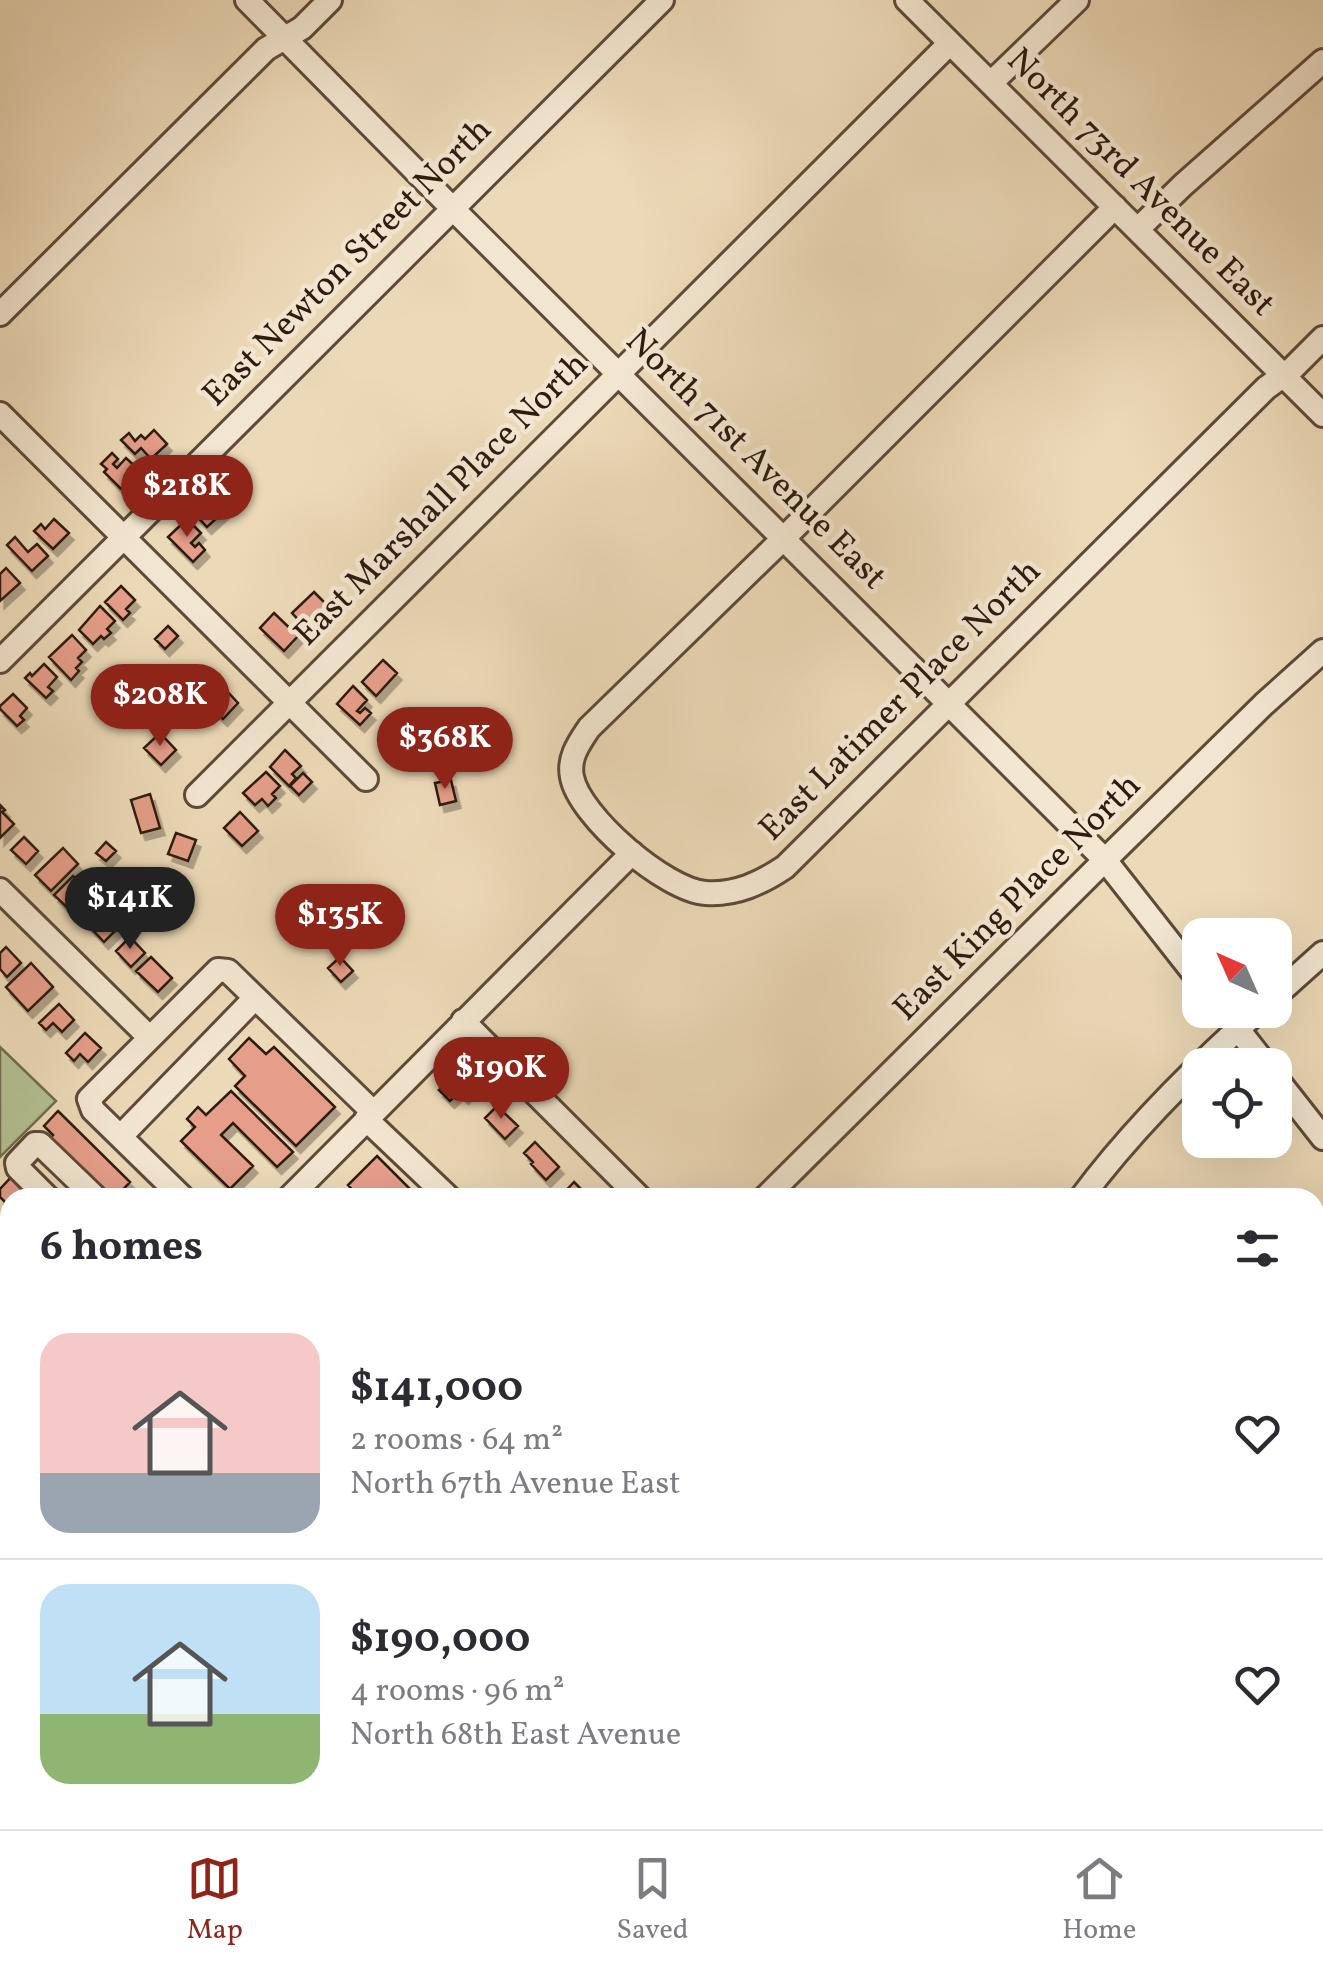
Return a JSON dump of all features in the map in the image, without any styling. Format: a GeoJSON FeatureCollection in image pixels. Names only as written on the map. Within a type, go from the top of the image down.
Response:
{"type":"FeatureCollection","features":[{"type":"Feature","properties":{"kind":"street","name":"North 71st Avenue East"},"geometry":{"type":"LineString","coordinates":[[247,0],[1105,860],[1182,958]]}},
{"type":"Feature","properties":{"kind":"street"},"geometry":{"type":"LineString","coordinates":[[0,314],[266,48],[302,28],[330,0]]}},
{"type":"Feature","properties":{"kind":"street","name":"East Newton Street North"},"geometry":{"type":"LineString","coordinates":[[0,660],[662,0]]}},
{"type":"Feature","properties":{"kind":"street","name":"North 73rd Avenue East"},"geometry":{"type":"LineString","coordinates":[[907,0],[1323,415]]}},
{"type":"Feature","properties":{"kind":"street"},"geometry":{"type":"LineString","coordinates":[[991,84],[1078,0]]}},
{"type":"Feature","properties":{"kind":"street","name":"East Marshall Place North"},"geometry":{"type":"LineString","coordinates":[[197,795],[950,44]]}},
{"type":"Feature","properties":{"kind":"street"},"geometry":{"type":"LineString","coordinates":[[1138,230],[1182,185],[1323,61]]}},
{"type":"Feature","properties":{"kind":"street","name":"East Latimer Place North"},"geometry":{"type":"LineString","coordinates":[[1115,207],[589,728],[577,745],[571,772],[580,799],[632,854],[675,885],[695,892],[733,892],[785,867],[1266,388],[1323,338]]}},
{"type":"Feature","properties":{"kind":"street"},"geometry":{"type":"LineString","coordinates":[[0,414],[366,778]]}},
{"type":"Feature","properties":{"kind":"street","name":"East King Place North"},"geometry":{"type":"LineString","coordinates":[[775,1188],[1264,704],[1323,651]]}},
{"type":"Feature","properties":{"kind":"street"},"geometry":{"type":"LineString","coordinates":[[299,1188],[632,854]]}},
{"type":"Feature","properties":{"kind":"street"},"geometry":{"type":"LineString","coordinates":[[0,890],[150,1038]]}},
{"type":"Feature","properties":{"kind":"street"},"geometry":{"type":"LineString","coordinates":[[1292,981],[1323,953]]}},
{"type":"Feature","properties":{"kind":"street"},"geometry":{"type":"LineString","coordinates":[[174,1188],[93,1110],[88,1099],[218,970],[228,970],[439,1188]]}},
{"type":"Feature","properties":{"kind":"street"},"geometry":{"type":"LineString","coordinates":[[121,1136],[255,998]]}},
{"type":"Feature","properties":{"kind":"street"},"geometry":{"type":"LineString","coordinates":[[463,1020],[630,1188]]}},
{"type":"Feature","properties":{"kind":"street"},"geometry":{"type":"LineString","coordinates":[[1088,1188],[1168,1096],[1238,1029],[1253,1048]]}},
{"type":"Feature","properties":{"kind":"street"},"geometry":{"type":"LineString","coordinates":[[1292,1099],[1323,1138]]}},
{"type":"Feature","properties":{"kind":"street"},"geometry":{"type":"LineString","coordinates":[[38,1188],[17,1162],[36,1144],[86,1188]]}},
{"type":"Feature","properties":{"kind":"green space"},"geometry":{"type":"Polygon","coordinates":[[[0,1047],[56,1101],[0,1157],[0,1047]]]}},
{"type":"Feature","properties":{"kind":"building"},"geometry":{"type":"Polygon","coordinates":[[[154,430],[167,444],[151,459],[141,448],[135,454],[121,440],[129,433],[135,441],[141,435],[145,439],[154,430]]]}},
{"type":"Feature","properties":{"kind":"building"},"geometry":{"type":"Polygon","coordinates":[[[112,453],[118,459],[113,464],[117,468],[126,458],[139,470],[121,489],[101,464],[112,453]]]}},
{"type":"Feature","properties":{"kind":"building"},"geometry":{"type":"Polygon","coordinates":[[[216,493],[229,507],[207,527],[194,513],[216,493]]]}},
{"type":"Feature","properties":{"kind":"building"},"geometry":{"type":"Polygon","coordinates":[[[54,519],[69,533],[53,549],[34,531],[41,524],[45,529],[54,519]]]}},
{"type":"Feature","properties":{"kind":"building"},"geometry":{"type":"Polygon","coordinates":[[[187,519],[201,533],[191,543],[195,547],[199,543],[205,550],[193,562],[168,537],[187,519]]]}},
{"type":"Feature","properties":{"kind":"building"},"geometry":{"type":"Polygon","coordinates":[[[15,537],[28,552],[37,544],[48,556],[32,571],[7,545],[15,537]]]}},
{"type":"Feature","properties":{"kind":"building"},"geometry":{"type":"Polygon","coordinates":[[[6,568],[20,583],[0,601],[0,574],[6,568]]]}},
{"type":"Feature","properties":{"kind":"building"},"geometry":{"type":"Polygon","coordinates":[[[121,586],[135,600],[126,609],[130,613],[123,620],[105,602],[121,586]]]}},
{"type":"Feature","properties":{"kind":"building"},"geometry":{"type":"Polygon","coordinates":[[[314,592],[331,609],[320,619],[317,615],[305,627],[292,613],[314,592]]]}},
{"type":"Feature","properties":{"kind":"building"},"geometry":{"type":"Polygon","coordinates":[[[100,606],[115,621],[107,629],[111,633],[93,644],[79,630],[100,606]]]}},
{"type":"Feature","properties":{"kind":"building"},"geometry":{"type":"Polygon","coordinates":[[[274,613],[298,636],[284,651],[260,628],[274,613]]]}},
{"type":"Feature","properties":{"kind":"building"},"geometry":{"type":"Polygon","coordinates":[[[168,626],[178,636],[165,649],[155,639],[168,626]]]}},
{"type":"Feature","properties":{"kind":"building"},"geometry":{"type":"Polygon","coordinates":[[[72,635],[86,650],[78,658],[82,662],[71,680],[49,657],[72,635]]]}},
{"type":"Feature","properties":{"kind":"building"},"geometry":{"type":"Polygon","coordinates":[[[383,660],[397,673],[376,696],[362,682],[383,660]]]}},
{"type":"Feature","properties":{"kind":"building"},"geometry":{"type":"Polygon","coordinates":[[[44,664],[57,677],[48,687],[53,691],[46,698],[25,678],[44,664]]]}},
{"type":"Feature","properties":{"kind":"building"},"geometry":{"type":"Polygon","coordinates":[[[211,676],[218,683],[209,692],[216,698],[225,689],[238,703],[223,719],[195,692],[211,676]]]}},
{"type":"Feature","properties":{"kind":"building"},"geometry":{"type":"Polygon","coordinates":[[[353,686],[367,700],[357,711],[365,708],[371,713],[360,725],[337,704],[353,686]]]}},
{"type":"Feature","properties":{"kind":"building"},"geometry":{"type":"Polygon","coordinates":[[[13,694],[27,708],[20,716],[24,720],[17,726],[0,709],[13,694]]]}},
{"type":"Feature","properties":{"kind":"building"},"geometry":{"type":"Polygon","coordinates":[[[160,733],[176,750],[161,765],[144,748],[160,733]]]}},
{"type":"Feature","properties":{"kind":"building"},"geometry":{"type":"Polygon","coordinates":[[[285,750],[301,766],[292,774],[296,778],[289,786],[270,767],[285,750]]]}},
{"type":"Feature","properties":{"kind":"building"},"geometry":{"type":"Polygon","coordinates":[[[266,772],[280,786],[272,794],[276,798],[268,806],[262,799],[255,805],[243,793],[266,772]]]}},
{"type":"Feature","properties":{"kind":"building"},"geometry":{"type":"Polygon","coordinates":[[[303,773],[312,782],[299,795],[290,786],[303,773]]]}},
{"type":"Feature","properties":{"kind":"building"},"geometry":{"type":"Polygon","coordinates":[[[451,780],[456,801],[440,805],[435,783],[451,780]]]}},
{"type":"Feature","properties":{"kind":"building"},"geometry":{"type":"Polygon","coordinates":[[[150,794],[160,828],[141,833],[131,800],[150,794]]]}},
{"type":"Feature","properties":{"kind":"building"},"geometry":{"type":"Polygon","coordinates":[[[0,805],[14,824],[0,838],[0,805]]]}},
{"type":"Feature","properties":{"kind":"building"},"geometry":{"type":"Polygon","coordinates":[[[240,812],[258,831],[242,846],[224,828],[240,812]]]}},
{"type":"Feature","properties":{"kind":"building"},"geometry":{"type":"Polygon","coordinates":[[[176,833],[196,840],[188,861],[168,854],[176,833]]]}},
{"type":"Feature","properties":{"kind":"building"},"geometry":{"type":"Polygon","coordinates":[[[24,837],[38,851],[26,864],[11,850],[24,837]]]}},
{"type":"Feature","properties":{"kind":"building"},"geometry":{"type":"Polygon","coordinates":[[[106,842],[116,851],[106,861],[96,853],[106,842]]]}},
{"type":"Feature","properties":{"kind":"building"},"geometry":{"type":"Polygon","coordinates":[[[63,848],[78,864],[51,891],[35,875],[63,848]]]}},
{"type":"Feature","properties":{"kind":"building"},"geometry":{"type":"Polygon","coordinates":[[[73,876],[86,888],[95,879],[105,888],[77,917],[54,895],[73,876]]]}},
{"type":"Feature","properties":{"kind":"building"},"geometry":{"type":"Polygon","coordinates":[[[158,897],[166,906],[156,916],[147,907],[158,897]]]}},
{"type":"Feature","properties":{"kind":"building"},"geometry":{"type":"Polygon","coordinates":[[[108,906],[114,912],[108,918],[118,928],[104,942],[88,925],[108,906]]]}},
{"type":"Feature","properties":{"kind":"building"},"geometry":{"type":"Polygon","coordinates":[[[130,937],[145,953],[131,967],[116,951],[130,937]]]}},
{"type":"Feature","properties":{"kind":"building"},"geometry":{"type":"Polygon","coordinates":[[[6,947],[21,963],[7,977],[0,969],[0,953],[6,947]]]}},
{"type":"Feature","properties":{"kind":"building"},"geometry":{"type":"Polygon","coordinates":[[[151,957],[172,978],[158,992],[136,971],[151,957]]]}},
{"type":"Feature","properties":{"kind":"building"},"geometry":{"type":"Polygon","coordinates":[[[340,957],[353,971],[341,982],[328,968],[340,957]]]}},
{"type":"Feature","properties":{"kind":"building"},"geometry":{"type":"Polygon","coordinates":[[[31,963],[53,987],[28,1011],[6,987],[31,963]]]}},
{"type":"Feature","properties":{"kind":"building"},"geometry":{"type":"Polygon","coordinates":[[[59,1004],[74,1020],[62,1032],[53,1023],[46,1030],[39,1023],[59,1004]]]}},
{"type":"Feature","properties":{"kind":"building"},"geometry":{"type":"Polygon","coordinates":[[[85,1033],[101,1048],[88,1062],[80,1054],[74,1061],[66,1053],[85,1033]]]}},
{"type":"Feature","properties":{"kind":"building"},"geometry":{"type":"Polygon","coordinates":[[[249,1038],[266,1054],[274,1047],[335,1107],[296,1146],[235,1086],[245,1076],[229,1059],[249,1038]]]}},
{"type":"Feature","properties":{"kind":"building"},"geometry":{"type":"Polygon","coordinates":[[[461,1069],[476,1084],[464,1097],[459,1092],[450,1101],[439,1090],[461,1069]]]}},
{"type":"Feature","properties":{"kind":"building"},"geometry":{"type":"Polygon","coordinates":[[[231,1091],[293,1152],[277,1167],[233,1123],[221,1135],[253,1166],[229,1188],[181,1141],[195,1127],[187,1119],[198,1107],[206,1115],[231,1091]]]}},
{"type":"Feature","properties":{"kind":"building"},"geometry":{"type":"Polygon","coordinates":[[[497,1106],[518,1126],[505,1139],[485,1118],[497,1106]]]}},
{"type":"Feature","properties":{"kind":"building"},"geometry":{"type":"Polygon","coordinates":[[[58,1111],[130,1182],[124,1188],[94,1188],[47,1141],[53,1135],[44,1126],[58,1111]]]}},
{"type":"Feature","properties":{"kind":"building"},"geometry":{"type":"Polygon","coordinates":[[[535,1142],[559,1167],[546,1180],[524,1153],[535,1142]]]}},
{"type":"Feature","properties":{"kind":"building"},"geometry":{"type":"Polygon","coordinates":[[[377,1156],[409,1188],[351,1188],[348,1185],[377,1156]]]}},
{"type":"Feature","properties":{"kind":"building"},"geometry":{"type":"Polygon","coordinates":[[[16,1172],[31,1188],[1,1188],[16,1172]]]}}]}
